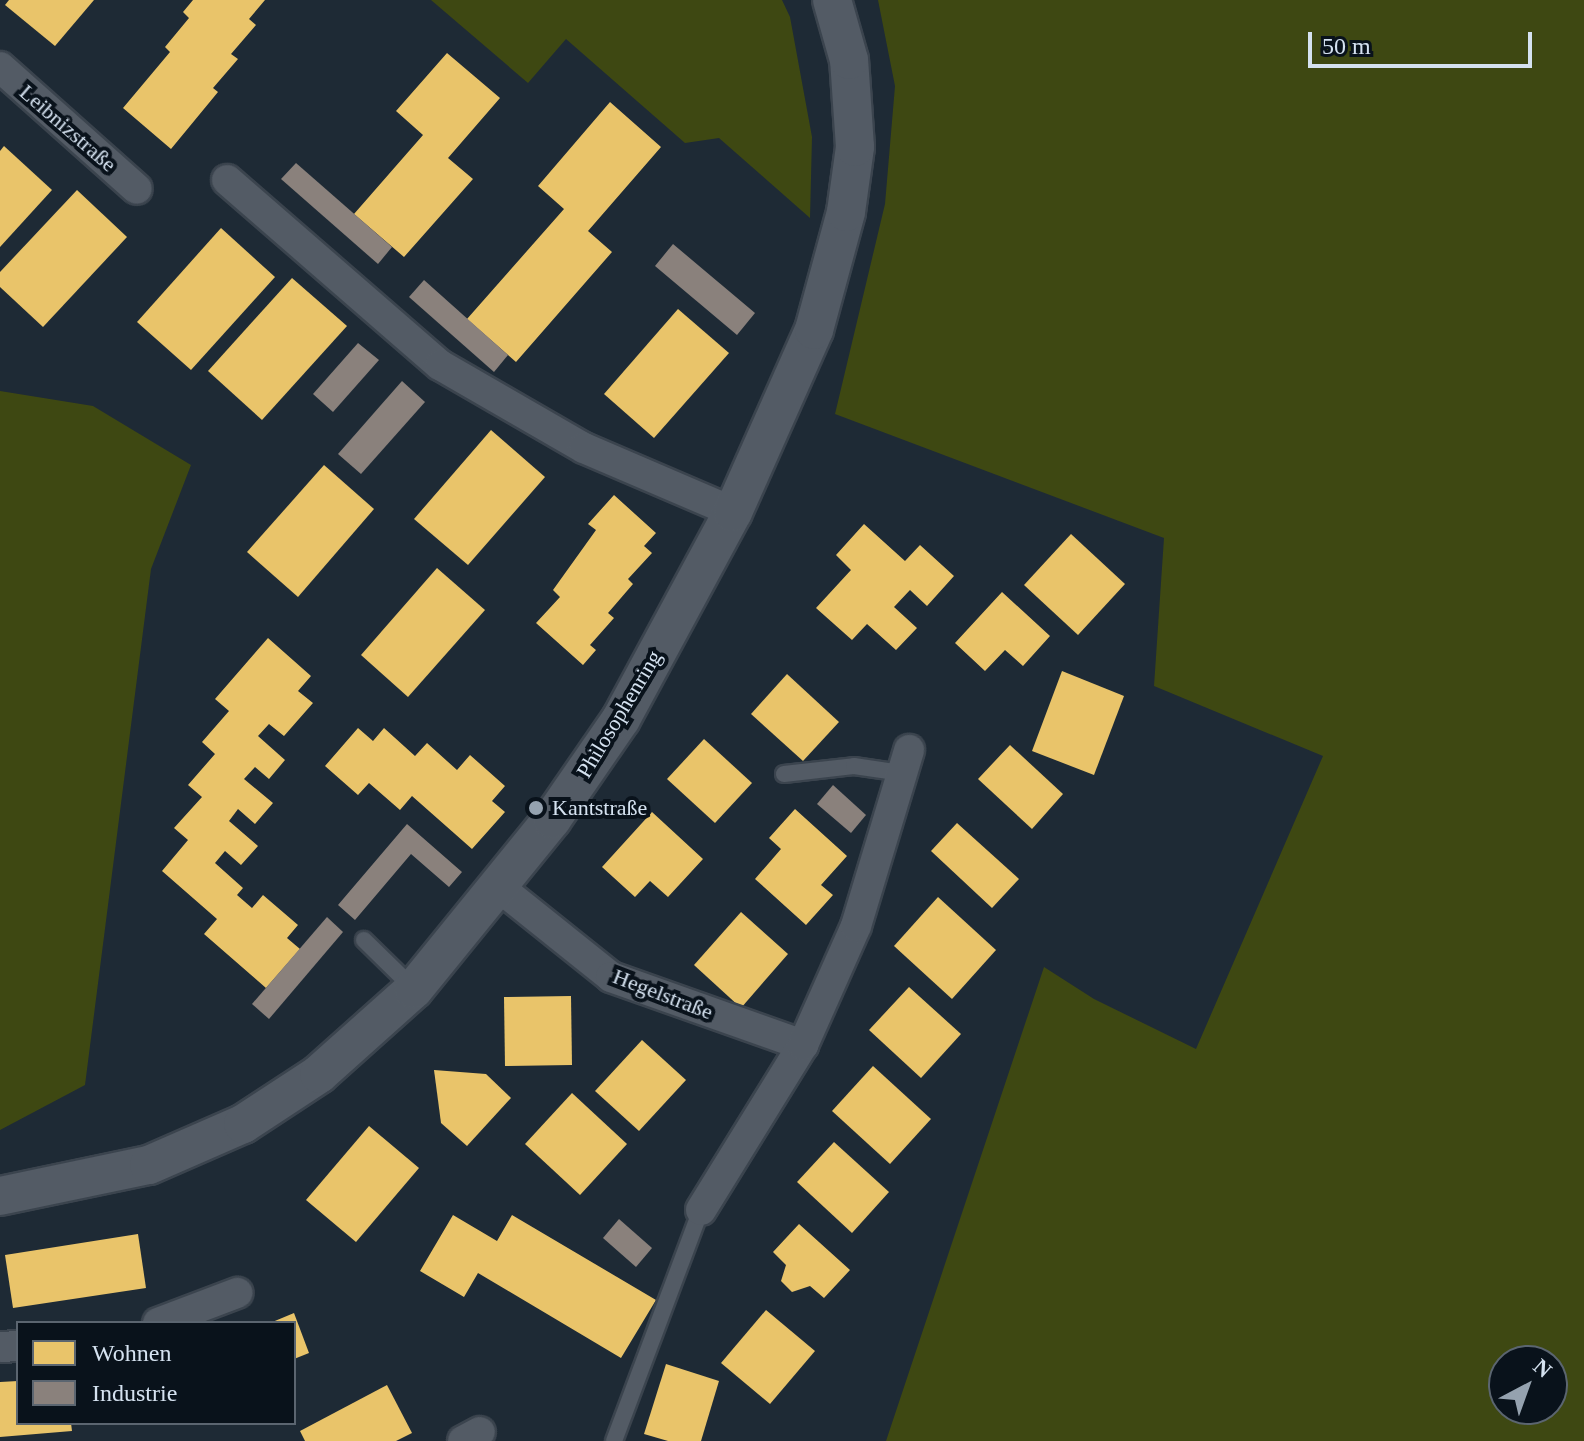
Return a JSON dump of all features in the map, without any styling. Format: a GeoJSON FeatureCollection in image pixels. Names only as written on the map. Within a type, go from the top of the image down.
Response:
{"type":"FeatureCollection","features":[{"type":"Feature","properties":{"kind":"street","name":"Philosophenring"},"geometry":{"type":"LineString","coordinates":[[0,1196],[149,1165],[243,1124],[319,1074],[414,989],[500,888],[621,719],[733,512],[814,330],[846,212],[855,147],[849,60],[832,0]]}},
{"type":"Feature","properties":{"kind":"street","name":"Leibnizstraße"},"geometry":{"type":"LineString","coordinates":[[0,67],[137,189]]}},
{"type":"Feature","properties":{"kind":"street"},"geometry":{"type":"LineString","coordinates":[[227,180],[440,365],[584,448],[733,512]]}},
{"type":"Feature","properties":{"kind":"street"},"geometry":{"type":"LineString","coordinates":[[701,1210],[803,1045],[856,926],[905,761]]}},
{"type":"Feature","properties":{"kind":"street","name":"Hegelstraße"},"geometry":{"type":"LineString","coordinates":[[500,888],[611,977],[803,1045]]}},
{"type":"Feature","properties":{"kind":"street"},"geometry":{"type":"LineString","coordinates":[[163,1321],[237,1293]]}},
{"type":"Feature","properties":{"kind":"lane"},"geometry":{"type":"LineString","coordinates":[[784,774],[905,761]]}},
{"type":"Feature","properties":{"kind":"lane"},"geometry":{"type":"LineString","coordinates":[[364,940],[414,989]]}},
{"type":"Feature","properties":{"kind":"lane"},"geometry":{"type":"LineString","coordinates":[[614,1441],[701,1210]]}},
{"type":"Feature","properties":{"kind":"green space"},"geometry":{"type":"Polygon","coordinates":[[[431,0],[782,0],[790,17],[812,137],[810,218],[719,138],[685,143],[566,39],[528,83],[431,0]]]}},
{"type":"Feature","properties":{"kind":"green space"},"geometry":{"type":"Polygon","coordinates":[[[878,0],[1584,0],[1584,1441],[886,1441],[1044,967],[1094,999],[1196,1049],[1323,756],[1154,686],[1164,538],[835,414],[885,204],[895,86],[878,0]]]}},
{"type":"Feature","properties":{"kind":"green space"},"geometry":{"type":"Polygon","coordinates":[[[0,391],[93,406],[191,465],[151,569],[85,1085],[0,1130],[0,391]]]}},
{"type":"Feature","properties":{"kind":"building: Wohnen"},"geometry":{"type":"Polygon","coordinates":[[[9,0],[94,0],[55,46],[5,5],[9,0]]]}},
{"type":"Feature","properties":{"kind":"building: Wohnen"},"geometry":{"type":"Polygon","coordinates":[[[193,0],[265,0],[249,19],[256,25],[231,54],[238,59],[213,88],[218,92],[171,149],[123,108],[170,52],[165,47],[189,18],[183,12],[193,0]]]}},
{"type":"Feature","properties":{"kind":"building: Wohnen"},"geometry":{"type":"Polygon","coordinates":[[[447,53],[500,98],[448,158],[473,179],[404,257],[354,214],[423,135],[396,111],[447,53]]]}},
{"type":"Feature","properties":{"kind":"building: Wohnen"},"geometry":{"type":"Polygon","coordinates":[[[610,102],[661,147],[588,231],[612,252],[516,362],[467,319],[564,209],[538,186],[610,102]]]}},
{"type":"Feature","properties":{"kind":"building: Wohnen"},"geometry":{"type":"Polygon","coordinates":[[[4,146],[52,190],[0,247],[0,151],[4,146]]]}},
{"type":"Feature","properties":{"kind":"building: Wohnen"},"geometry":{"type":"Polygon","coordinates":[[[77,190],[127,237],[43,327],[0,287],[0,272],[77,190]]]}},
{"type":"Feature","properties":{"kind":"building: Wohnen"},"geometry":{"type":"Polygon","coordinates":[[[221,228],[275,277],[191,370],[137,322],[221,228]]]}},
{"type":"Feature","properties":{"kind":"building: Wohnen"},"geometry":{"type":"Polygon","coordinates":[[[292,278],[347,326],[262,420],[208,371],[292,278]]]}},
{"type":"Feature","properties":{"kind":"building: Wohnen"},"geometry":{"type":"Polygon","coordinates":[[[678,309],[729,353],[654,438],[604,394],[678,309]]]}},
{"type":"Feature","properties":{"kind":"building: Wohnen"},"geometry":{"type":"Polygon","coordinates":[[[491,430],[545,477],[468,565],[414,519],[491,430]]]}},
{"type":"Feature","properties":{"kind":"building: Wohnen"},"geometry":{"type":"Polygon","coordinates":[[[324,465],[374,509],[298,597],[247,552],[324,465]]]}},
{"type":"Feature","properties":{"kind":"building: Wohnen"},"geometry":{"type":"Polygon","coordinates":[[[614,495],[656,533],[644,546],[652,553],[628,579],[633,584],[608,613],[614,618],[590,645],[596,650],[583,665],[536,623],[560,597],[553,590],[596,530],[588,524],[614,495]]]}},
{"type":"Feature","properties":{"kind":"building: Wohnen"},"geometry":{"type":"Polygon","coordinates":[[[864,524],[905,561],[920,545],[954,576],[927,606],[910,590],[894,607],[917,628],[896,650],[867,624],[852,640],[816,608],[851,570],[836,555],[864,524]]]}},
{"type":"Feature","properties":{"kind":"building: Wohnen"},"geometry":{"type":"Polygon","coordinates":[[[1071,534],[1125,584],[1078,635],[1024,585],[1071,534]]]}},
{"type":"Feature","properties":{"kind":"building: Wohnen"},"geometry":{"type":"Polygon","coordinates":[[[437,568],[485,610],[408,697],[361,655],[437,568]]]}},
{"type":"Feature","properties":{"kind":"building: Wohnen"},"geometry":{"type":"Polygon","coordinates":[[[1002,592],[1050,636],[1023,666],[1005,650],[985,671],[955,643],[1002,592]]]}},
{"type":"Feature","properties":{"kind":"building: Wohnen"},"geometry":{"type":"Polygon","coordinates":[[[268,638],[311,676],[298,691],[313,703],[284,736],[269,724],[258,736],[285,760],[269,779],[255,767],[244,779],[273,803],[255,824],[238,809],[229,821],[258,846],[241,865],[225,851],[215,863],[243,888],[237,895],[252,908],[263,895],[298,925],[287,938],[300,949],[266,988],[204,934],[217,919],[162,871],[188,840],[174,828],[202,797],[188,785],[215,754],[202,742],[229,711],[215,699],[268,638]]]}},
{"type":"Feature","properties":{"kind":"building: Wohnen"},"geometry":{"type":"Polygon","coordinates":[[[1062,671],[1124,696],[1094,775],[1032,751],[1062,671]]]}},
{"type":"Feature","properties":{"kind":"building: Wohnen"},"geometry":{"type":"Polygon","coordinates":[[[787,674],[839,722],[803,761],[751,714],[787,674]]]}},
{"type":"Feature","properties":{"kind":"building: Wohnen"},"geometry":{"type":"Polygon","coordinates":[[[358,728],[373,741],[384,728],[415,756],[427,743],[457,770],[470,755],[505,786],[492,801],[505,812],[472,849],[412,796],[400,810],[369,783],[358,795],[325,766],[358,728]]]}},
{"type":"Feature","properties":{"kind":"building: Wohnen"},"geometry":{"type":"Polygon","coordinates":[[[704,739],[752,783],[715,823],[667,779],[704,739]]]}},
{"type":"Feature","properties":{"kind":"building: Wohnen"},"geometry":{"type":"Polygon","coordinates":[[[1010,745],[1063,794],[1032,829],[978,779],[1010,745]]]}},
{"type":"Feature","properties":{"kind":"building: Wohnen"},"geometry":{"type":"Polygon","coordinates":[[[795,809],[847,856],[821,885],[833,895],[806,925],[755,879],[781,849],[769,838],[795,809]]]}},
{"type":"Feature","properties":{"kind":"building: Wohnen"},"geometry":{"type":"Polygon","coordinates":[[[652,812],[703,859],[668,897],[650,881],[635,897],[602,867],[652,812]]]}},
{"type":"Feature","properties":{"kind":"building: Wohnen"},"geometry":{"type":"Polygon","coordinates":[[[957,823],[1019,879],[992,908],[931,851],[957,823]]]}},
{"type":"Feature","properties":{"kind":"building: Wohnen"},"geometry":{"type":"Polygon","coordinates":[[[938,897],[996,950],[952,999],[894,946],[938,897]]]}},
{"type":"Feature","properties":{"kind":"building: Wohnen"},"geometry":{"type":"Polygon","coordinates":[[[741,912],[788,954],[741,1008],[694,965],[741,912]]]}},
{"type":"Feature","properties":{"kind":"building: Wohnen"},"geometry":{"type":"Polygon","coordinates":[[[909,987],[961,1034],[921,1078],[869,1030],[909,987]]]}},
{"type":"Feature","properties":{"kind":"building: Wohnen"},"geometry":{"type":"Polygon","coordinates":[[[571,996],[572,1065],[505,1066],[504,997],[571,996]]]}},
{"type":"Feature","properties":{"kind":"building: Wohnen"},"geometry":{"type":"Polygon","coordinates":[[[642,1040],[686,1080],[639,1131],[595,1091],[642,1040]]]}},
{"type":"Feature","properties":{"kind":"building: Wohnen"},"geometry":{"type":"Polygon","coordinates":[[[873,1066],[931,1119],[890,1164],[832,1111],[873,1066]]]}},
{"type":"Feature","properties":{"kind":"building: Wohnen"},"geometry":{"type":"Polygon","coordinates":[[[434,1070],[486,1074],[511,1098],[467,1146],[441,1123],[434,1070]]]}},
{"type":"Feature","properties":{"kind":"building: Wohnen"},"geometry":{"type":"Polygon","coordinates":[[[572,1093],[627,1144],[580,1195],[525,1144],[572,1093]]]}},
{"type":"Feature","properties":{"kind":"building: Wohnen"},"geometry":{"type":"Polygon","coordinates":[[[369,1126],[419,1168],[356,1242],[306,1200],[369,1126]]]}},
{"type":"Feature","properties":{"kind":"building: Wohnen"},"geometry":{"type":"Polygon","coordinates":[[[834,1142],[889,1192],[852,1233],[797,1182],[834,1142]]]}},
{"type":"Feature","properties":{"kind":"building: Wohnen"},"geometry":{"type":"Polygon","coordinates":[[[453,1215],[497,1241],[512,1215],[656,1300],[621,1358],[478,1273],[464,1297],[420,1271],[453,1215]]]}},
{"type":"Feature","properties":{"kind":"building: Wohnen"},"geometry":{"type":"Polygon","coordinates":[[[799,1224],[850,1270],[824,1298],[810,1286],[792,1292],[781,1281],[786,1265],[773,1252],[799,1224]]]}},
{"type":"Feature","properties":{"kind":"building: Wohnen"},"geometry":{"type":"Polygon","coordinates":[[[138,1234],[146,1288],[13,1308],[5,1255],[138,1234]]]}},
{"type":"Feature","properties":{"kind":"building: Wohnen"},"geometry":{"type":"Polygon","coordinates":[[[766,1310],[815,1351],[770,1404],[721,1363],[766,1310]]]}},
{"type":"Feature","properties":{"kind":"building: Wohnen"},"geometry":{"type":"Polygon","coordinates":[[[294,1313],[309,1353],[296,1358],[296,1321],[275,1321],[294,1313]]]}},
{"type":"Feature","properties":{"kind":"building: Wohnen"},"geometry":{"type":"Polygon","coordinates":[[[666,1364],[719,1381],[701,1441],[668,1441],[644,1434],[666,1364]]]}},
{"type":"Feature","properties":{"kind":"building: Wohnen"},"geometry":{"type":"Polygon","coordinates":[[[16,1381],[16,1425],[71,1425],[72,1431],[0,1437],[0,1382],[16,1381]]]}},
{"type":"Feature","properties":{"kind":"building: Wohnen"},"geometry":{"type":"Polygon","coordinates":[[[387,1385],[412,1433],[396,1441],[305,1441],[300,1431],[387,1385]]]}},
{"type":"Feature","properties":{"kind":"building: Industrie"},"geometry":{"type":"Polygon","coordinates":[[[296,163],[392,247],[378,264],[281,179],[296,163]]]}},
{"type":"Feature","properties":{"kind":"building: Industrie"},"geometry":{"type":"Polygon","coordinates":[[[673,244],[755,313],[737,335],[655,266],[673,244]]]}},
{"type":"Feature","properties":{"kind":"building: Industrie"},"geometry":{"type":"Polygon","coordinates":[[[424,280],[508,355],[494,372],[409,297],[424,280]]]}},
{"type":"Feature","properties":{"kind":"building: Industrie"},"geometry":{"type":"Polygon","coordinates":[[[358,343],[379,360],[333,412],[313,394],[358,343]]]}},
{"type":"Feature","properties":{"kind":"building: Industrie"},"geometry":{"type":"Polygon","coordinates":[[[402,381],[425,402],[361,474],[338,454],[402,381]]]}},
{"type":"Feature","properties":{"kind":"building: Industrie"},"geometry":{"type":"Polygon","coordinates":[[[833,785],[866,815],[851,833],[817,804],[833,785]]]}},
{"type":"Feature","properties":{"kind":"building: Industrie"},"geometry":{"type":"Polygon","coordinates":[[[407,824],[462,872],[449,887],[411,854],[355,920],[338,905],[407,824]]]}},
{"type":"Feature","properties":{"kind":"building: Industrie"},"geometry":{"type":"Polygon","coordinates":[[[327,917],[343,932],[269,1019],[252,1004],[327,917]]]}},
{"type":"Feature","properties":{"kind":"building: Industrie"},"geometry":{"type":"Polygon","coordinates":[[[619,1219],[652,1248],[636,1267],[603,1238],[619,1219]]]}},
{"type":"Feature","properties":{"kind":"place","name":"Kantstraße"},"geometry":{"type":"Point","coordinates":[536,808]}}]}
